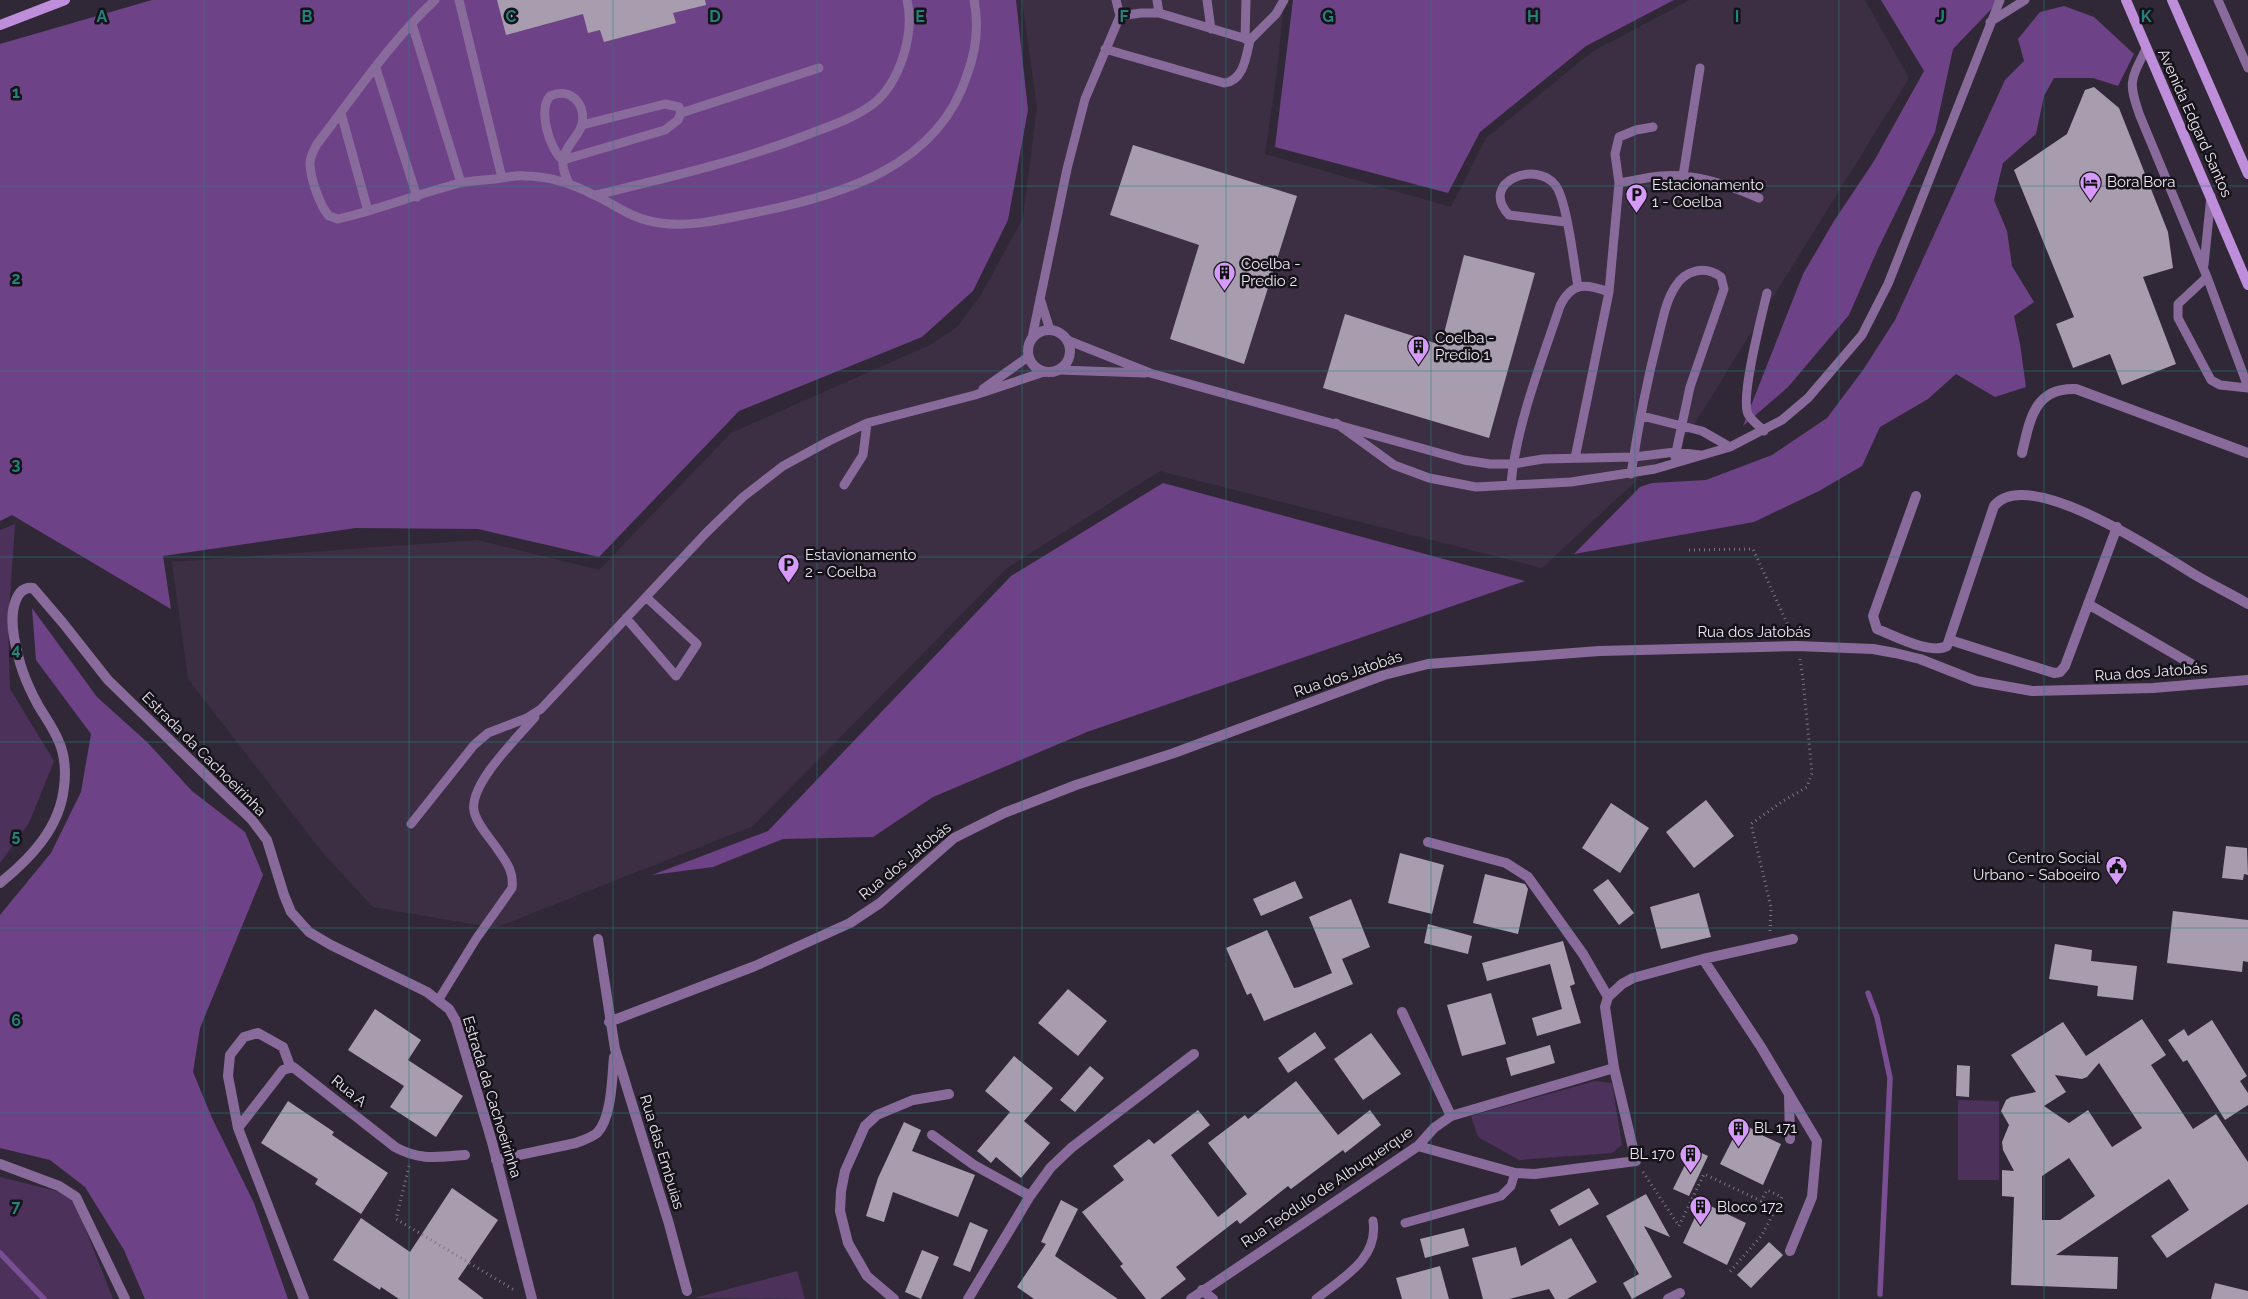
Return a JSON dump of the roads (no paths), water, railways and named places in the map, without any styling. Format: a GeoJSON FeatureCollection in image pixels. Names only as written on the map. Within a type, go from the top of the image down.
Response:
{"type":"FeatureCollection","features":[{"type":"Feature","properties":{"kind":"main road"},"geometry":{"type":"LineString","coordinates":[[0,25],[66,0]]}},
{"type":"Feature","properties":{"kind":"main road","name":"Avenida Edgard Santos"},"geometry":{"type":"LineString","coordinates":[[2126,0],[2248,285]]}},
{"type":"Feature","properties":{"kind":"main road","name":"Avenida Edgard Santos"},"geometry":{"type":"LineString","coordinates":[[2172,0],[2248,174]]}},
{"type":"Feature","properties":{"kind":"street"},"geometry":{"type":"LineString","coordinates":[[1050,330],[1056,331],[1066,340],[1070,353],[1064,366],[1059,370],[1044,372],[1032,364],[1027,350],[1032,338],[1037,333],[1050,330]]}},
{"type":"Feature","properties":{"kind":"street"},"geometry":{"type":"LineString","coordinates":[[2022,453],[2032,417],[2038,405],[2045,396],[2063,388],[2076,389],[2248,453]]}},
{"type":"Feature","properties":{"kind":"street"},"geometry":{"type":"LineString","coordinates":[[1916,496],[1875,607],[1874,621],[1877,629],[1929,648],[1941,649],[1950,640],[1987,524],[1994,506],[2004,496],[2015,495],[2048,499],[2070,506],[2116,526],[2200,578],[2248,604]]}},
{"type":"Feature","properties":{"kind":"street"},"geometry":{"type":"LineString","coordinates":[[1950,640],[2033,667],[2054,673],[2060,672],[2065,666],[2116,526]]}},
{"type":"Feature","properties":{"kind":"street","name":"Estrada da Cachoeirinha"},"geometry":{"type":"LineString","coordinates":[[0,883],[24,863],[44,838],[58,812],[64,788],[65,769],[60,742],[19,666],[12,622],[19,592],[27,588],[33,588],[63,622],[108,680],[252,820],[267,840],[291,912],[309,932],[331,945],[427,992],[439,999],[449,1009],[460,1032],[532,1299]]}},
{"type":"Feature","properties":{"kind":"street"},"geometry":{"type":"LineString","coordinates":[[2088,604],[2195,666]]}},
{"type":"Feature","properties":{"kind":"street","name":"Rua dos Jatobás"},"geometry":{"type":"LineString","coordinates":[[609,1022],[755,966],[850,923],[880,903],[954,838],[983,823],[1076,786],[1174,753],[1384,675],[1428,664],[1529,654],[1678,648],[1797,646],[1873,649],[1895,653],[1976,680],[2006,688],[2032,691],[2135,689],[2248,680]]}},
{"type":"Feature","properties":{"kind":"street"},"geometry":{"type":"LineString","coordinates":[[1428,842],[1506,863],[1528,877],[1583,954],[1608,997]]}},
{"type":"Feature","properties":{"kind":"street"},"geometry":{"type":"LineString","coordinates":[[1418,1146],[1515,1173],[1558,1172],[1636,1161],[1614,1068],[1605,1007],[1608,997],[1633,978],[1793,939]]}},
{"type":"Feature","properties":{"kind":"street"},"geometry":{"type":"LineString","coordinates":[[598,940],[609,1022]]}},
{"type":"Feature","properties":{"kind":"street"},"geometry":{"type":"LineString","coordinates":[[1703,960],[1761,1047],[1817,1141],[1812,1197],[1790,1251]]}},
{"type":"Feature","properties":{"kind":"street"},"geometry":{"type":"LineString","coordinates":[[1402,1012],[1451,1116]]}},
{"type":"Feature","properties":{"kind":"street","name":"Rua das Embuias"},"geometry":{"type":"LineString","coordinates":[[609,1022],[615,1049],[669,1224],[687,1291]]}},
{"type":"Feature","properties":{"kind":"street"},"geometry":{"type":"LineString","coordinates":[[238,1128],[283,1070],[290,1066],[283,1047],[258,1033],[244,1037],[230,1055],[228,1076],[238,1128],[304,1299]]}},
{"type":"Feature","properties":{"kind":"street"},"geometry":{"type":"LineString","coordinates":[[496,1160],[576,1143],[588,1139],[598,1132],[608,1109],[615,1049]]}},
{"type":"Feature","properties":{"kind":"street"},"geometry":{"type":"LineString","coordinates":[[972,1297],[1030,1196],[1052,1167],[1071,1148],[1194,1054]]}},
{"type":"Feature","properties":{"kind":"street","name":"Rua A"},"geometry":{"type":"LineString","coordinates":[[290,1066],[296,1067],[395,1147],[412,1155],[431,1157],[466,1154]]}},
{"type":"Feature","properties":{"kind":"street","name":"Rua Teódulo de Albuquerque"},"geometry":{"type":"LineString","coordinates":[[1191,1299],[1418,1146],[1434,1128],[1451,1116],[1614,1068]]}},
{"type":"Feature","properties":{"kind":"street"},"geometry":{"type":"LineString","coordinates":[[894,1299],[867,1276],[848,1243],[840,1211],[845,1171],[865,1126],[877,1115],[913,1100],[949,1094]]}},
{"type":"Feature","properties":{"kind":"street"},"geometry":{"type":"LineString","coordinates":[[1788,1094],[1790,1138]]}},
{"type":"Feature","properties":{"kind":"street"},"geometry":{"type":"LineString","coordinates":[[932,1135],[974,1165],[1030,1196]]}},
{"type":"Feature","properties":{"kind":"street"},"geometry":{"type":"LineString","coordinates":[[0,1164],[59,1186],[76,1197],[125,1299]]}},
{"type":"Feature","properties":{"kind":"street"},"geometry":{"type":"LineString","coordinates":[[1202,1290],[1213,1299]]}},
{"type":"Feature","properties":{"kind":"street"},"geometry":{"type":"LineString","coordinates":[[1668,1299],[1680,1294]]}},
{"type":"Feature","properties":{"kind":"lane"},"geometry":{"type":"LineString","coordinates":[[435,0],[412,24],[317,144],[310,163],[320,200],[329,216],[338,219],[461,183],[531,176],[568,184],[596,195],[634,218],[662,224],[713,221],[816,198],[852,186],[886,170],[915,152],[935,134],[953,109],[964,86],[971,63],[976,37],[974,0]]}},
{"type":"Feature","properties":{"kind":"lane"},"geometry":{"type":"LineString","coordinates":[[459,0],[502,178]]}},
{"type":"Feature","properties":{"kind":"lane"},"geometry":{"type":"LineString","coordinates":[[596,195],[720,165],[780,146],[830,126],[874,103],[887,89],[904,56],[908,35],[907,0]]}},
{"type":"Feature","properties":{"kind":"lane"},"geometry":{"type":"LineString","coordinates":[[1032,338],[1085,98],[1120,16],[1116,0]]}},
{"type":"Feature","properties":{"kind":"lane"},"geometry":{"type":"LineString","coordinates":[[1157,0],[1159,13]]}},
{"type":"Feature","properties":{"kind":"lane"},"geometry":{"type":"LineString","coordinates":[[1207,0],[1211,29]]}},
{"type":"Feature","properties":{"kind":"lane"},"geometry":{"type":"LineString","coordinates":[[1105,49],[1224,83],[1231,82],[1237,78],[1248,39],[1246,0]]}},
{"type":"Feature","properties":{"kind":"lane"},"geometry":{"type":"LineString","coordinates":[[1248,39],[1276,14],[1284,0]]}},
{"type":"Feature","properties":{"kind":"lane"},"geometry":{"type":"LineString","coordinates":[[1336,423],[1369,449],[1409,471],[1429,478],[1476,487],[1571,482],[1631,474],[1675,464],[1730,448],[1782,420],[1808,398],[1862,335],[1888,284],[2000,0]]}},
{"type":"Feature","properties":{"kind":"lane"},"geometry":{"type":"LineString","coordinates":[[1990,22],[2025,0]]}},
{"type":"Feature","properties":{"kind":"lane"},"geometry":{"type":"LineString","coordinates":[[2218,0],[2248,68]]}},
{"type":"Feature","properties":{"kind":"lane"},"geometry":{"type":"LineString","coordinates":[[1120,16],[1159,13],[1248,39]]}},
{"type":"Feature","properties":{"kind":"lane"},"geometry":{"type":"LineString","coordinates":[[412,24],[461,183]]}},
{"type":"Feature","properties":{"kind":"lane"},"geometry":{"type":"LineString","coordinates":[[2146,49],[2132,75],[2130,84],[2132,93],[2205,272],[2248,388],[2220,384],[2211,380],[2178,318],[2178,304],[2205,272],[2211,196]]}},
{"type":"Feature","properties":{"kind":"lane"},"geometry":{"type":"LineString","coordinates":[[376,68],[417,197]]}},
{"type":"Feature","properties":{"kind":"lane"},"geometry":{"type":"LineString","coordinates":[[563,160],[665,130],[678,120],[682,113],[819,68]]}},
{"type":"Feature","properties":{"kind":"lane"},"geometry":{"type":"LineString","coordinates":[[1683,176],[1700,68]]}},
{"type":"Feature","properties":{"kind":"lane"},"geometry":{"type":"LineString","coordinates":[[563,160],[553,150],[550,142],[544,107],[546,101],[556,94],[568,93],[578,100],[582,125],[566,150],[563,160],[563,169],[568,184]]}},
{"type":"Feature","properties":{"kind":"lane"},"geometry":{"type":"LineString","coordinates":[[582,125],[665,104],[678,107],[682,113]]}},
{"type":"Feature","properties":{"kind":"lane"},"geometry":{"type":"LineString","coordinates":[[341,113],[368,211]]}},
{"type":"Feature","properties":{"kind":"lane"},"geometry":{"type":"LineString","coordinates":[[1575,458],[1609,292],[1619,184],[1615,154],[1619,137],[1636,130],[1653,127]]}},
{"type":"Feature","properties":{"kind":"lane"},"geometry":{"type":"LineString","coordinates":[[1566,222],[1509,215],[1503,209],[1501,201],[1504,183],[1522,175],[1537,174],[1550,179],[1561,195],[1566,222],[1578,287]]}},
{"type":"Feature","properties":{"kind":"lane"},"geometry":{"type":"LineString","coordinates":[[1619,184],[1661,176],[1683,176],[1713,180],[1759,198]]}},
{"type":"Feature","properties":{"kind":"lane"},"geometry":{"type":"LineString","coordinates":[[1631,474],[1649,373],[1668,301],[1675,286],[1683,277],[1702,269],[1710,270],[1720,276],[1724,289],[1690,387],[1680,424],[1675,464]]}},
{"type":"Feature","properties":{"kind":"lane"},"geometry":{"type":"LineString","coordinates":[[1511,485],[1512,464],[1560,306],[1566,294],[1578,287],[1591,286],[1609,292]]}},
{"type":"Feature","properties":{"kind":"lane"},"geometry":{"type":"LineString","coordinates":[[1764,430],[1751,418],[1746,406],[1747,390],[1767,294]]}},
{"type":"Feature","properties":{"kind":"lane"},"geometry":{"type":"LineString","coordinates":[[1040,295],[1050,330]]}},
{"type":"Feature","properties":{"kind":"lane"},"geometry":{"type":"LineString","coordinates":[[1066,340],[1150,373],[1464,460],[1490,464],[1512,464],[1543,459],[1634,457],[1675,452],[1702,456]]}},
{"type":"Feature","properties":{"kind":"lane"},"geometry":{"type":"LineString","coordinates":[[975,394],[1028,357]]}},
{"type":"Feature","properties":{"kind":"lane"},"geometry":{"type":"LineString","coordinates":[[1059,370],[1150,373]]}},
{"type":"Feature","properties":{"kind":"lane"},"geometry":{"type":"LineString","coordinates":[[439,999],[476,939],[512,888],[514,878],[511,870],[474,812],[474,800],[477,790],[541,709],[706,533],[763,480],[783,466],[829,441],[867,423],[975,394],[1044,372]]}},
{"type":"Feature","properties":{"kind":"lane"},"geometry":{"type":"LineString","coordinates":[[1642,416],[1702,430],[1730,448]]}},
{"type":"Feature","properties":{"kind":"lane"},"geometry":{"type":"LineString","coordinates":[[844,485],[863,455],[867,423]]}},
{"type":"Feature","properties":{"kind":"lane"},"geometry":{"type":"LineString","coordinates":[[626,618],[655,648],[676,676],[697,644],[646,597]]}},
{"type":"Feature","properties":{"kind":"lane"},"geometry":{"type":"LineString","coordinates":[[411,824],[474,745],[488,733],[527,718],[541,709]]}},
{"type":"Feature","properties":{"kind":"lane"},"geometry":{"type":"LineString","coordinates":[[1405,1223],[1501,1196],[1511,1186],[1515,1173]]}},
{"type":"Feature","properties":{"kind":"lane"},"geometry":{"type":"LineString","coordinates":[[1316,1299],[1357,1267],[1367,1255],[1373,1244],[1375,1232],[1373,1221]]}},
{"type":"Feature","properties":{"kind":"waterway"},"geometry":{"type":"LineString","coordinates":[[1868,993],[1877,1017],[1890,1078],[1880,1294]]}},
{"type":"Feature","properties":{"kind":"waterway"},"geometry":{"type":"LineString","coordinates":[[0,1253],[44,1299]]}},
{"type":"Feature","properties":{"kind":"place","name":"Bora Bora"},"geometry":{"type":"Point","coordinates":[2091,201]}},
{"type":"Feature","properties":{"kind":"place","name":"Estacionamento 1 - Coelba"},"geometry":{"type":"Point","coordinates":[1636,213]}},
{"type":"Feature","properties":{"kind":"place","name":"Coelba - Predio 2"},"geometry":{"type":"Point","coordinates":[1225,292]}},
{"type":"Feature","properties":{"kind":"place","name":"Coelba - Predio 1"},"geometry":{"type":"Point","coordinates":[1419,366]}},
{"type":"Feature","properties":{"kind":"place","name":"Estavionamento 2 - Coelba"},"geometry":{"type":"Point","coordinates":[789,583]}},
{"type":"Feature","properties":{"kind":"place","name":"Centro Social Urbano - Saboeiro"},"geometry":{"type":"Point","coordinates":[2116,886]}},
{"type":"Feature","properties":{"kind":"place","name":"BL 171"},"geometry":{"type":"Point","coordinates":[1738,1147]}},
{"type":"Feature","properties":{"kind":"place","name":"BL 170"},"geometry":{"type":"Point","coordinates":[1691,1173]}},
{"type":"Feature","properties":{"kind":"place","name":"Bloco 172"},"geometry":{"type":"Point","coordinates":[1701,1226]}}]}
